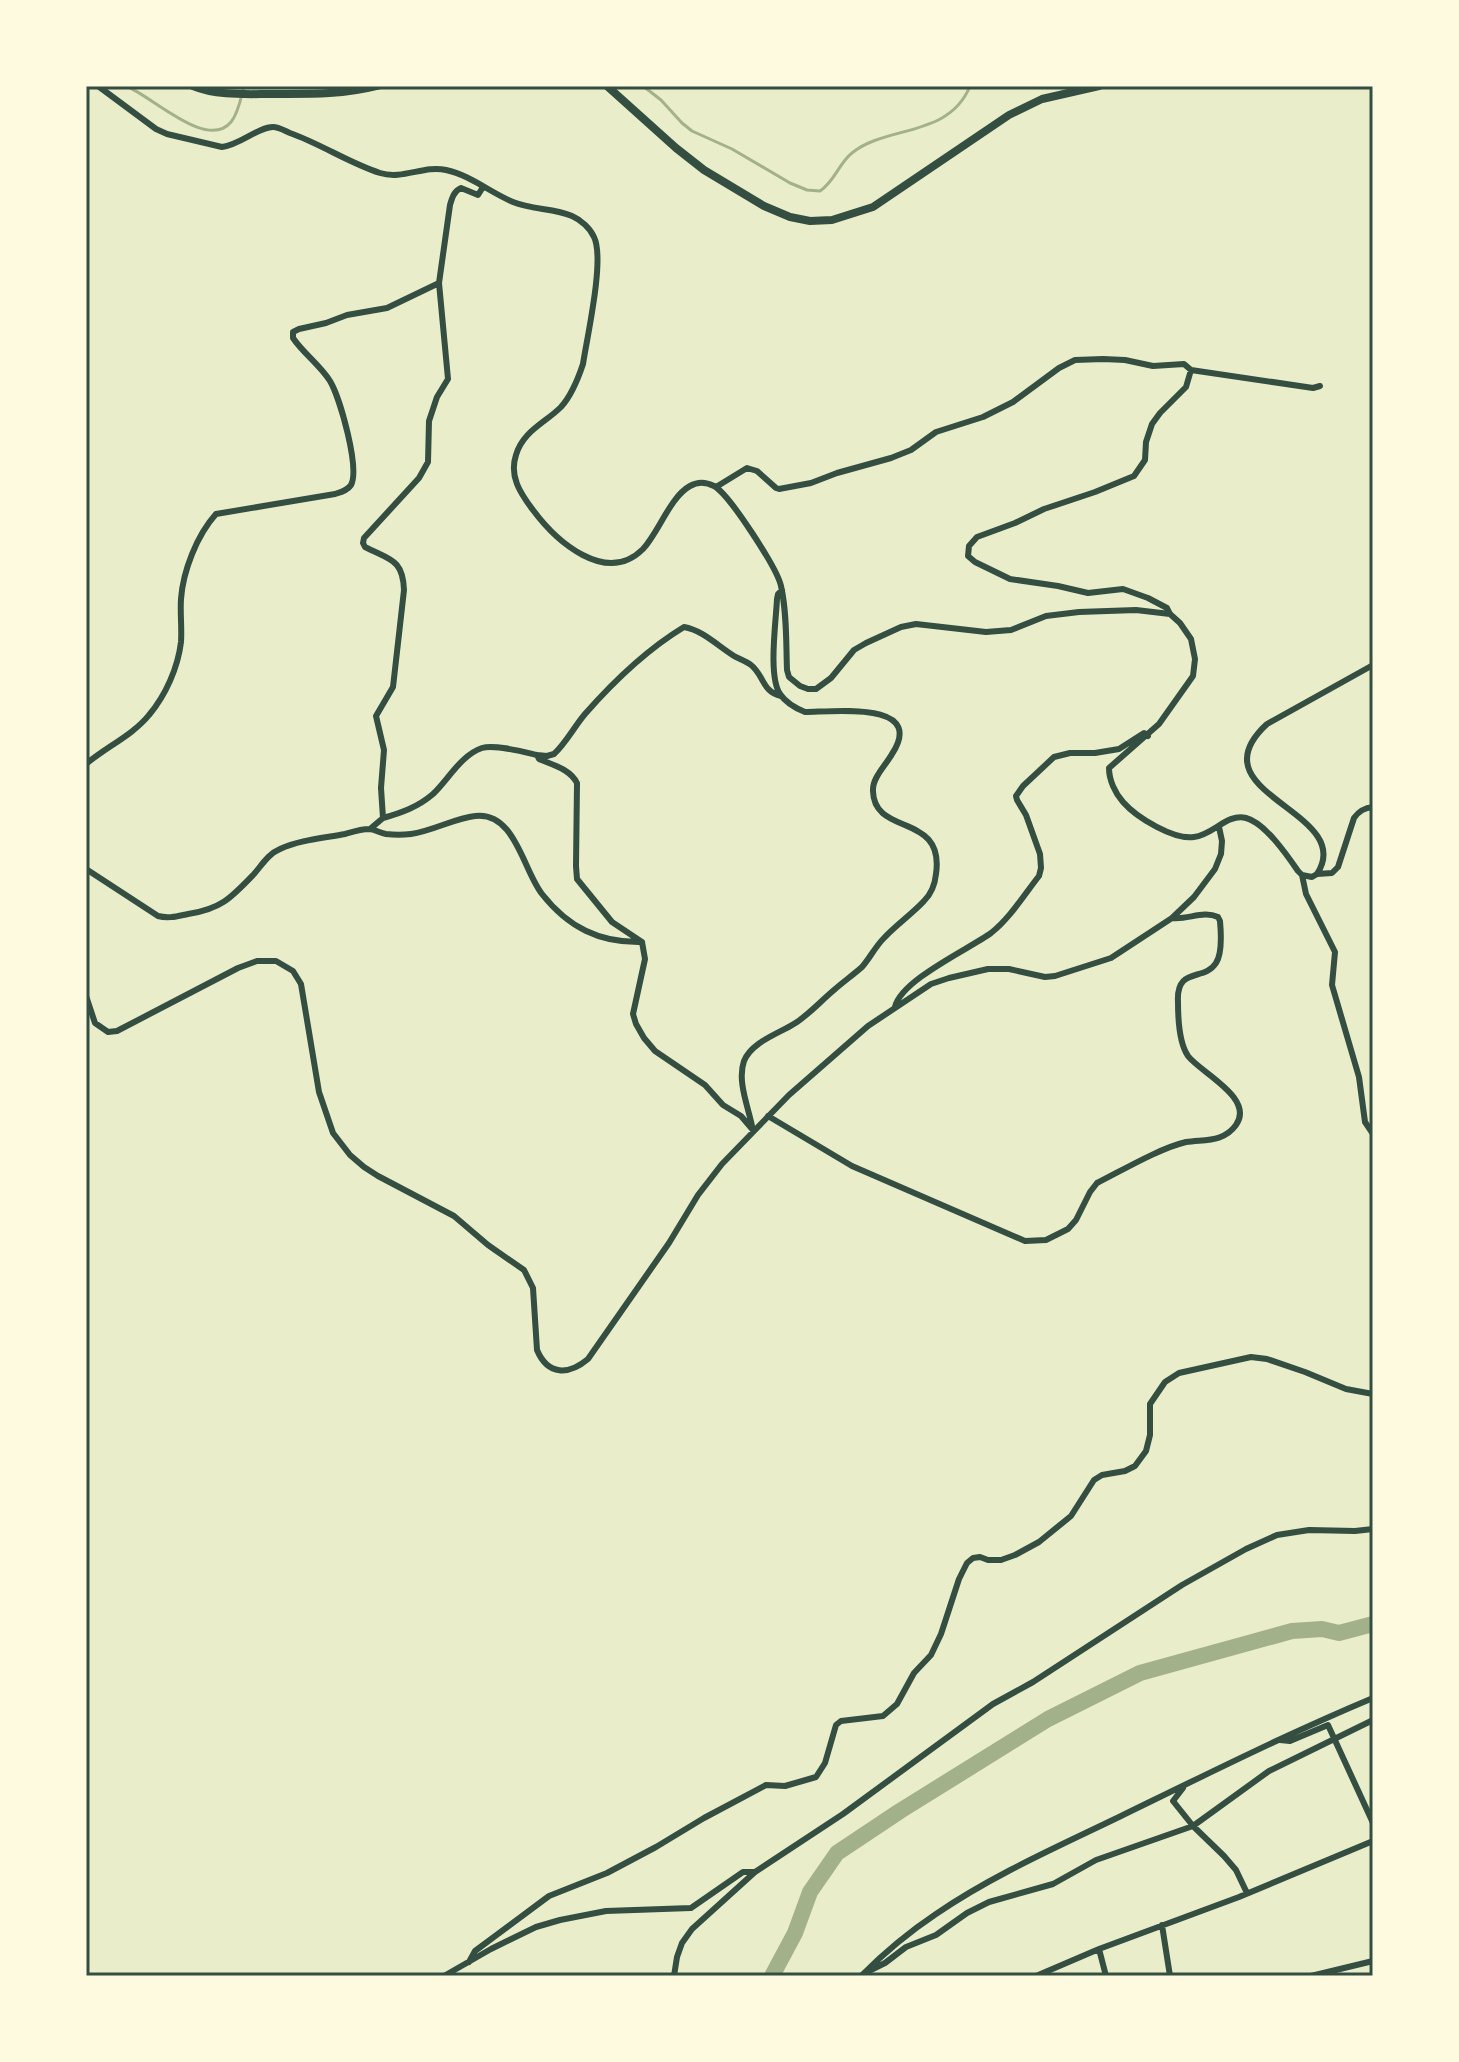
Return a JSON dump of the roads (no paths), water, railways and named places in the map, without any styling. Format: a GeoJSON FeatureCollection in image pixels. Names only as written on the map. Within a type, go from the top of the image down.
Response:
{"type":"FeatureCollection","features":[{"type":"Feature","properties":{"kind":"main road"},"geometry":{"type":"LineString","coordinates":[[193,86],[212,92],[248,94],[340,93],[377,86]]}},
{"type":"Feature","properties":{"kind":"main road"},"geometry":{"type":"LineString","coordinates":[[607,86],[704,170],[764,206],[810,221],[832,220],[873,207],[1009,115],[1042,99],[1099,86]]}},
{"type":"Feature","properties":{"kind":"street"},"geometry":{"type":"LineString","coordinates":[[98,86],[148,124],[167,134],[222,147],[273,127],[382,173],[404,175],[444,169],[513,202],[576,218],[590,231],[597,245],[598,263],[583,364],[567,400],[525,436],[516,455],[513,477],[533,511],[554,534],[578,552],[609,564],[626,560],[643,548],[675,502],[691,485],[707,483],[716,487],[744,522],[777,574],[782,590],[787,670],[794,682],[808,689],[824,685],[854,650],[901,627],[916,624],[986,632],[1011,630],[1046,616],[1079,612],[1136,610],[1170,614]]}},
{"type":"Feature","properties":{"kind":"street"},"geometry":{"type":"LineString","coordinates":[[383,818],[381,788],[384,750],[376,716],[393,687],[403,575],[396,563],[363,543],[364,538],[419,478],[428,462],[429,421],[437,397],[448,379],[439,283],[450,205],[454,194],[461,188],[478,195],[483,187]]}},
{"type":"Feature","properties":{"kind":"street"},"geometry":{"type":"LineString","coordinates":[[86,764],[149,716],[163,695],[176,666],[181,641],[181,595],[191,557],[205,527],[216,514],[335,494],[346,490],[353,482],[353,454],[334,390],[329,378],[297,345],[293,332],[347,315],[387,308],[439,283]]}},
{"type":"Feature","properties":{"kind":"street"},"geometry":{"type":"LineString","coordinates":[[716,487],[747,468],[757,471],[779,489],[811,483],[891,458],[911,450],[936,432],[983,417],[1013,402],[1075,360],[1125,360],[1153,366],[1184,364],[1191,370],[1313,388],[1320,386]]}},
{"type":"Feature","properties":{"kind":"street"},"geometry":{"type":"LineString","coordinates":[[1191,370],[1186,387],[1152,424],[1146,442],[1145,460],[1134,476],[982,535],[972,541],[967,551],[970,560],[1010,579],[1088,593],[1123,589],[1167,608],[1180,623],[1191,639],[1195,667],[1193,676],[1159,724],[1109,768],[1113,786],[1125,805],[1173,836],[1194,838],[1235,817],[1248,818],[1263,828],[1302,875],[1306,894],[1335,952],[1332,985],[1359,1077],[1365,1122],[1373,1134]]}},
{"type":"Feature","properties":{"kind":"street"},"geometry":{"type":"LineString","coordinates":[[753,1130],[742,1074],[750,1051],[798,1021],[863,966],[901,920],[926,900],[934,886],[937,864],[933,844],[925,835],[883,815],[874,800],[874,782],[898,742],[899,729],[894,720],[871,712],[805,712],[796,709],[781,696],[775,685],[774,662],[777,599],[782,590]]}},
{"type":"Feature","properties":{"kind":"street"},"geometry":{"type":"LineString","coordinates":[[370,829],[383,818],[421,804],[481,748],[493,746],[537,755],[554,754],[624,672],[658,643],[684,627],[696,631],[751,665],[765,687],[781,696]]}},
{"type":"Feature","properties":{"kind":"street"},"geometry":{"type":"LineString","coordinates":[[1317,874],[1324,852],[1319,839],[1312,828],[1256,782],[1246,761],[1248,750],[1256,734],[1267,724],[1373,665]]}},
{"type":"Feature","properties":{"kind":"street"},"geometry":{"type":"LineString","coordinates":[[895,1007],[896,1001],[925,975],[991,933],[1039,876],[1040,854],[1016,796],[1031,778],[1054,757],[1119,749],[1144,733],[1148,736]]}},
{"type":"Feature","properties":{"kind":"street"},"geometry":{"type":"LineString","coordinates":[[537,755],[539,759],[571,774],[577,783],[577,879],[612,922],[642,942],[645,959],[633,1014],[640,1031],[655,1051],[701,1082],[753,1130]]}},
{"type":"Feature","properties":{"kind":"street"},"geometry":{"type":"LineString","coordinates":[[1302,875],[1312,877],[1332,873],[1338,867],[1354,818],[1358,812],[1373,807]]}},
{"type":"Feature","properties":{"kind":"street"},"geometry":{"type":"LineString","coordinates":[[86,869],[158,916],[166,918],[209,911],[220,905],[277,850],[310,840],[370,829],[386,834],[424,832],[475,815],[488,817],[508,830],[542,894],[574,924],[594,936],[612,941],[642,942]]}},
{"type":"Feature","properties":{"kind":"street"},"geometry":{"type":"LineString","coordinates":[[86,996],[95,1023],[108,1032],[117,1031],[257,961],[276,961],[293,971],[301,984],[319,1092],[333,1133],[364,1167],[454,1216],[524,1270],[533,1288],[540,1358],[547,1366],[567,1371],[588,1359],[722,1164],[789,1095],[868,1026],[931,984],[988,969],[1055,976],[1111,958],[1172,918],[1194,897],[1215,869],[1221,854],[1219,827]]}},
{"type":"Feature","properties":{"kind":"street"},"geometry":{"type":"LineString","coordinates":[[768,1116],[852,1166],[979,1223],[1025,1241],[1057,1236],[1076,1220],[1097,1183],[1172,1146],[1222,1137],[1238,1122],[1240,1115],[1234,1097],[1184,1049],[1178,1006],[1177,992],[1185,979],[1213,967],[1218,960],[1220,921],[1208,913],[1172,918]]}},
{"type":"Feature","properties":{"kind":"street"},"geometry":{"type":"LineString","coordinates":[[469,1962],[484,1943],[549,1896],[619,1866],[766,1785],[785,1786],[816,1777],[825,1763],[836,1725],[841,1721],[883,1716],[897,1704],[914,1673],[931,1655],[967,1563],[980,1557],[1001,1560],[1039,1542],[1071,1516],[1094,1480],[1135,1466],[1146,1451],[1150,1435],[1150,1404],[1165,1382],[1179,1373],[1251,1357],[1267,1359],[1346,1389],[1373,1394]]}},
{"type":"Feature","properties":{"kind":"street"},"geometry":{"type":"LineString","coordinates":[[674,1976],[682,1943],[692,1929],[755,1872],[843,1814],[993,1704],[1033,1682],[1194,1577],[1246,1549],[1277,1535],[1309,1530],[1373,1529]]}},
{"type":"Feature","properties":{"kind":"street"},"geometry":{"type":"LineString","coordinates":[[862,1975],[936,1913],[988,1882],[1186,1784],[1373,1698]]}},
{"type":"Feature","properties":{"kind":"street"},"geometry":{"type":"LineString","coordinates":[[862,1975],[989,1902],[1053,1884],[1096,1860],[1193,1826],[1269,1771],[1373,1720]]}},
{"type":"Feature","properties":{"kind":"street"},"geometry":{"type":"LineString","coordinates":[[1280,1740],[1290,1741],[1328,1725],[1373,1823]]}},
{"type":"Feature","properties":{"kind":"street"},"geometry":{"type":"LineString","coordinates":[[1186,1784],[1173,1801],[1236,1870],[1247,1893]]}},
{"type":"Feature","properties":{"kind":"street"},"geometry":{"type":"LineString","coordinates":[[1036,1976],[1373,1841]]}},
{"type":"Feature","properties":{"kind":"street"},"geometry":{"type":"LineString","coordinates":[[444,1976],[536,1927],[606,1911],[691,1908],[743,1872],[755,1872]]}},
{"type":"Feature","properties":{"kind":"street"},"geometry":{"type":"LineString","coordinates":[[1162,1925],[1170,1976]]}},
{"type":"Feature","properties":{"kind":"street"},"geometry":{"type":"LineString","coordinates":[[1099,1949],[1106,1976]]}},
{"type":"Feature","properties":{"kind":"street"},"geometry":{"type":"LineString","coordinates":[[1311,1976],[1373,1961]]}},
{"type":"Feature","properties":{"kind":"street"},"geometry":{"type":"LineString","coordinates":[[1055,1967],[1058,1976]]}},
{"type":"Feature","properties":{"kind":"waterway"},"geometry":{"type":"LineString","coordinates":[[126,86],[179,119],[208,130],[221,129],[231,122],[244,86]]}},
{"type":"Feature","properties":{"kind":"waterway"},"geometry":{"type":"LineString","coordinates":[[643,86],[692,131],[732,149],[790,183],[820,191],[852,153],[866,144],[932,123],[960,103],[970,86]]}},
{"type":"Feature","properties":{"kind":"waterway"},"geometry":{"type":"LineString","coordinates":[[772,1976],[795,1933],[810,1892],[837,1853],[1048,1719],[1140,1673],[1292,1631],[1322,1629],[1339,1633],[1373,1624]]}}]}
